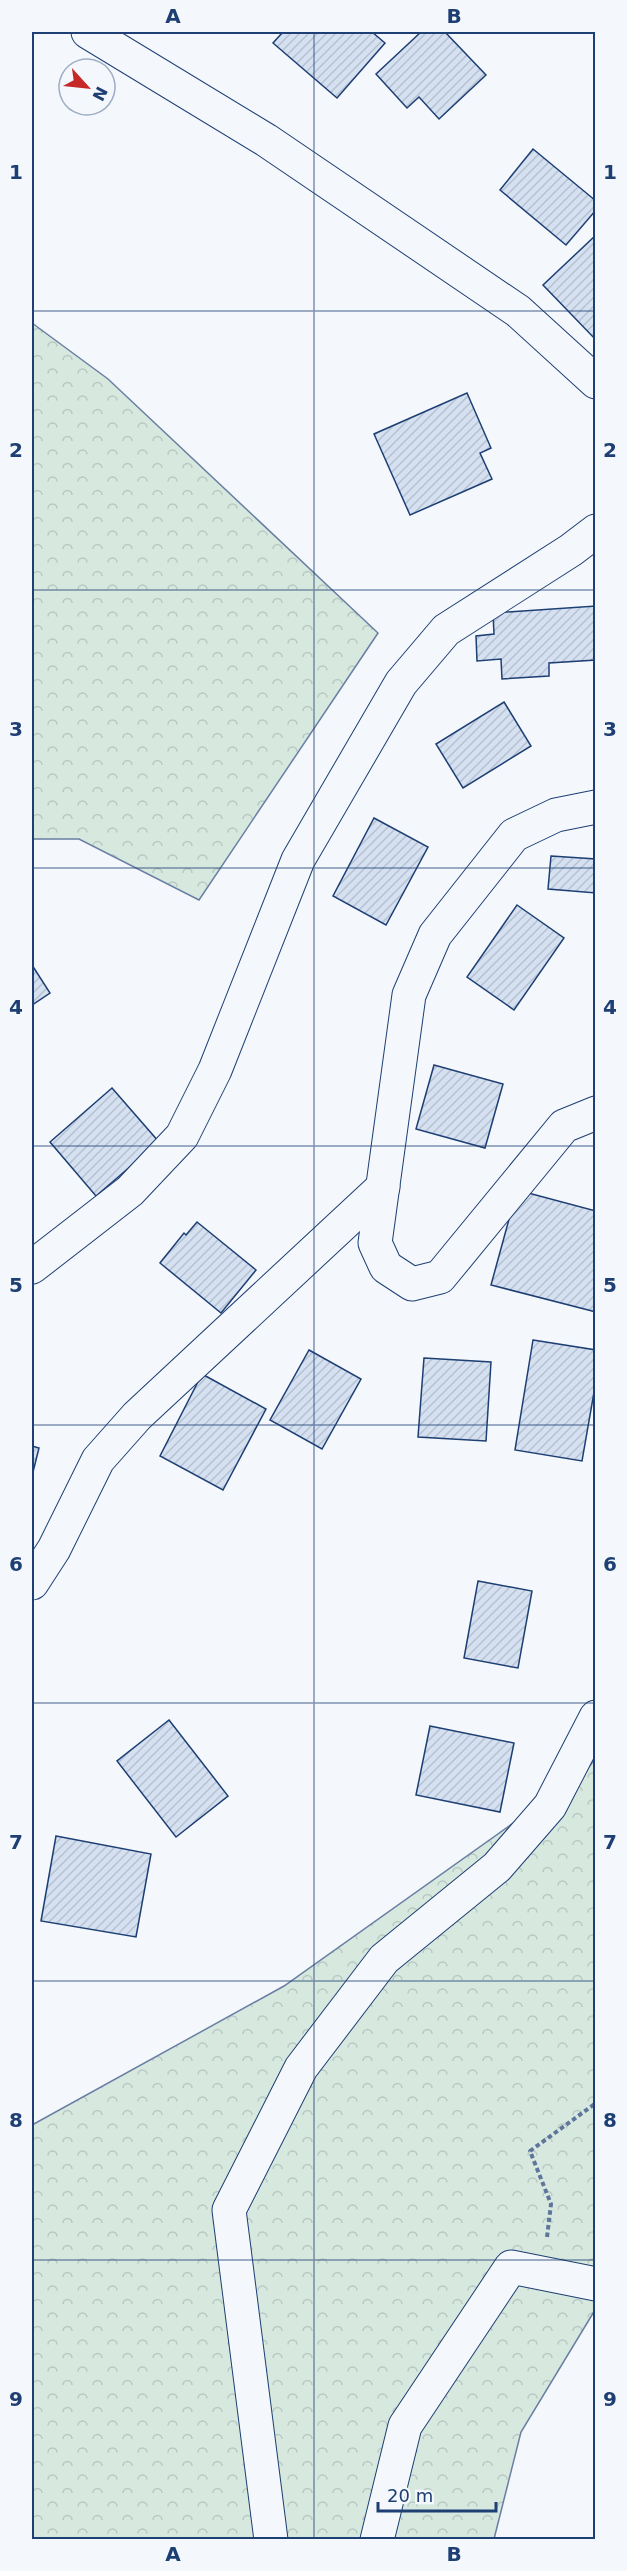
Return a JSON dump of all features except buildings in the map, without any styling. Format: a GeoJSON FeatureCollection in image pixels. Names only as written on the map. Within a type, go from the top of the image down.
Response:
{"type":"FeatureCollection","features":[{"type":"Feature","properties":{"kind":"street"},"geometry":{"type":"LineString","coordinates":[[88,32],[266,140],[518,311],[596,382]]}},
{"type":"Feature","properties":{"kind":"street"},"geometry":{"type":"LineString","coordinates":[[32,1267],[130,1191],[182,1136],[215,1070],[298,860],[401,683],[446,630],[571,550],[596,531]]}},
{"type":"Feature","properties":{"kind":"street"},"geometry":{"type":"LineString","coordinates":[[596,807],[556,815],[514,835],[435,934],[409,995],[375,1243],[386,1267],[412,1284],[440,1277],[564,1126],[596,1113]]}},
{"type":"Feature","properties":{"kind":"street"},"geometry":{"type":"LineString","coordinates":[[32,1583],[54,1549],[98,1460],[137,1416],[383,1187]]}},
{"type":"Feature","properties":{"kind":"street"},"geometry":{"type":"LineString","coordinates":[[271,2540],[229,2210],[301,2068],[384,1959],[497,1868],[550,1806],[596,1717]]}},
{"type":"Feature","properties":{"kind":"street"},"geometry":{"type":"LineString","coordinates":[[377,2540],[405,2426],[511,2266],[596,2284]]}},
{"type":"Feature","properties":{"kind":"path"},"geometry":{"type":"LineString","coordinates":[[511,2266],[547,2237],[551,2204],[530,2151],[596,2103]]}},
{"type":"Feature","properties":{"kind":"green space"},"geometry":{"type":"Polygon","coordinates":[[[32,323],[108,379],[378,633],[199,900],[79,839],[32,839],[32,323]]]}},
{"type":"Feature","properties":{"kind":"green space"},"geometry":{"type":"Polygon","coordinates":[[[595,1759],[595,2310],[521,2432],[494,2539],[32,2539],[32,2125],[284,1986],[585,1772],[595,1759]]]}}]}
